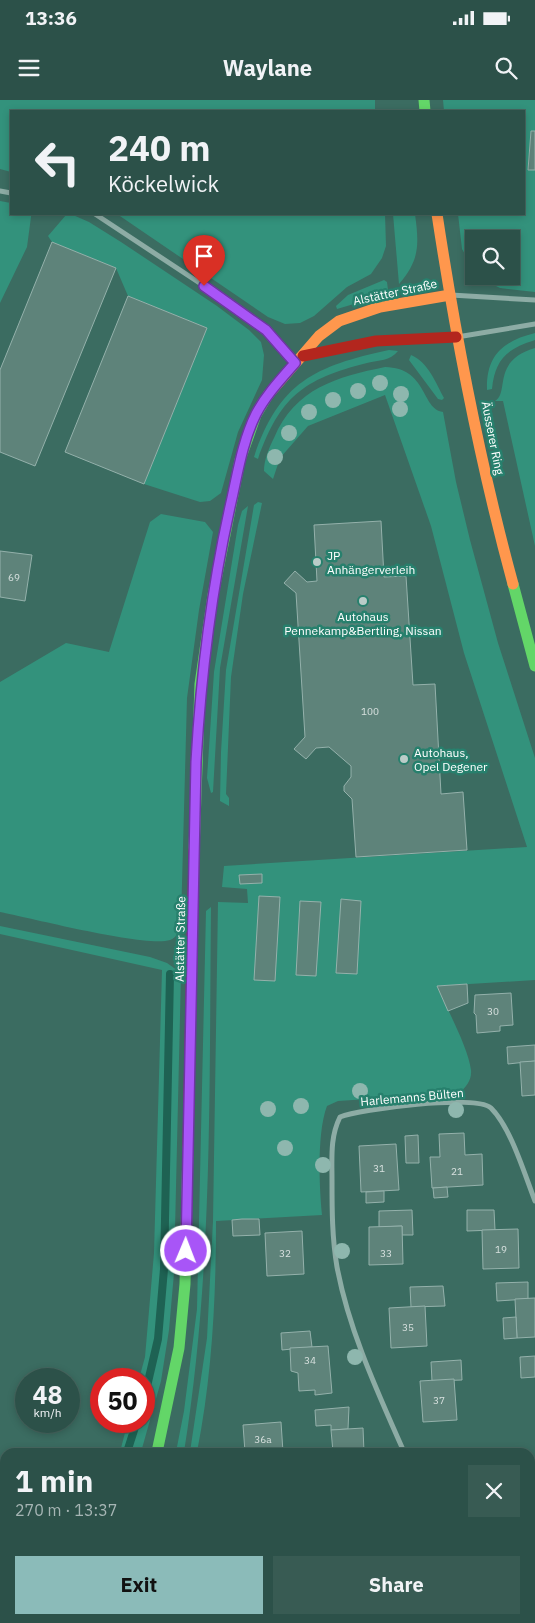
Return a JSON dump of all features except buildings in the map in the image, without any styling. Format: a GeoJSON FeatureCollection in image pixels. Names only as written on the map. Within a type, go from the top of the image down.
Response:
{"type":"FeatureCollection","features":[{"type":"Feature","properties":{"kind":"main road","name":"Äusserer Ring"},"geometry":{"type":"LineString","coordinates":[[437,215],[456,337],[496,523],[535,666]]}},
{"type":"Feature","properties":{"kind":"main road","name":"Alstätter Straße"},"geometry":{"type":"LineString","coordinates":[[158,1448],[180,1348],[185,1284],[196,762],[200,684],[213,595],[240,460],[256,416],[271,391],[319,336],[339,321],[359,313],[450,295]]}},
{"type":"Feature","properties":{"kind":"main road"},"geometry":{"type":"LineString","coordinates":[[299,360],[376,341],[456,337]]}},
{"type":"Feature","properties":{"kind":"street"},"geometry":{"type":"LineString","coordinates":[[97,215],[233,305],[266,330],[299,360]]}},
{"type":"Feature","properties":{"kind":"street"},"geometry":{"type":"LineString","coordinates":[[450,295],[535,300]]}},
{"type":"Feature","properties":{"kind":"street"},"geometry":{"type":"LineString","coordinates":[[456,337],[535,324]]}},
{"type":"Feature","properties":{"kind":"street","name":"Harlemanns Bülten"},"geometry":{"type":"LineString","coordinates":[[402,1448],[375,1386],[350,1318],[338,1268],[332,1202],[333,1140],[340,1117],[353,1112],[367,1110],[450,1102],[472,1102],[489,1106],[500,1118],[535,1201]]}},
{"type":"Feature","properties":{"kind":"green space"},"geometry":{"type":"Polygon","coordinates":[[[0,100],[375,100],[375,110],[10,110],[10,172],[0,169],[0,100]]]}},
{"type":"Feature","properties":{"kind":"green space"},"geometry":{"type":"Polygon","coordinates":[[[443,100],[535,100],[535,131],[531,131],[528,170],[535,170],[535,292],[500,288],[494,285],[520,285],[520,230],[465,230],[465,254],[462,249],[458,215],[525,215],[525,110],[444,110],[443,100]]]}},
{"type":"Feature","properties":{"kind":"green space"},"geometry":{"type":"Polygon","coordinates":[[[0,201],[10,203],[10,215],[31,215],[31,217],[27,247],[0,303],[0,201]]]}},
{"type":"Feature","properties":{"kind":"green space"},"geometry":{"type":"Polygon","coordinates":[[[66,215],[73,215],[89,222],[121,242],[217,306],[249,330],[261,342],[264,355],[262,380],[238,432],[221,493],[210,501],[200,502],[144,484],[207,328],[128,296],[116,268],[52,242],[48,236],[66,215]]]}},
{"type":"Feature","properties":{"kind":"green space"},"geometry":{"type":"Polygon","coordinates":[[[118,215],[385,215],[386,246],[382,258],[371,274],[347,287],[314,316],[300,323],[285,324],[268,317],[118,215]]]}},
{"type":"Feature","properties":{"kind":"green space"},"geometry":{"type":"Polygon","coordinates":[[[393,215],[415,215],[416,251],[411,267],[399,284],[393,215]]]}},
{"type":"Feature","properties":{"kind":"green space"},"geometry":{"type":"Polygon","coordinates":[[[384,280],[387,282],[388,290],[364,301],[337,309],[336,306],[348,295],[384,280]]]}},
{"type":"Feature","properties":{"kind":"green space"},"geometry":{"type":"Polygon","coordinates":[[[535,333],[535,340],[517,347],[504,357],[496,370],[492,389],[487,390],[487,378],[490,367],[499,351],[514,340],[535,333]]]}},
{"type":"Feature","properties":{"kind":"green space"},"geometry":{"type":"Polygon","coordinates":[[[535,348],[535,546],[503,401],[495,401],[499,397],[504,376],[512,361],[521,354],[535,348]]]}},
{"type":"Feature","properties":{"kind":"green space"},"geometry":{"type":"Polygon","coordinates":[[[389,350],[398,351],[380,361],[345,369],[326,376],[310,384],[297,394],[275,420],[258,459],[254,457],[275,411],[288,394],[303,381],[320,371],[340,363],[389,350]]]}},
{"type":"Feature","properties":{"kind":"green space"},"geometry":{"type":"Polygon","coordinates":[[[411,355],[427,368],[444,398],[442,400],[438,399],[409,360],[411,355]]]}},
{"type":"Feature","properties":{"kind":"green space"},"geometry":{"type":"Polygon","coordinates":[[[385,367],[399,369],[409,374],[422,389],[431,404],[443,412],[456,482],[470,540],[498,643],[535,758],[535,980],[437,986],[462,1039],[471,1070],[471,1077],[468,1083],[459,1093],[338,1101],[327,1106],[320,1144],[322,1215],[216,1221],[214,1308],[210,1366],[198,1448],[191,1448],[207,1338],[213,1221],[218,902],[248,903],[247,889],[222,887],[224,866],[527,847],[464,653],[431,526],[385,395],[308,426],[280,458],[273,479],[264,471],[274,438],[293,407],[319,388],[350,375],[385,367]]]}},
{"type":"Feature","properties":{"kind":"green space"},"geometry":{"type":"Polygon","coordinates":[[[258,502],[262,503],[243,594],[231,677],[226,794],[229,798],[229,806],[220,801],[226,670],[254,505],[258,502]]]}},
{"type":"Feature","properties":{"kind":"green space"},"geometry":{"type":"Polygon","coordinates":[[[248,506],[220,668],[213,792],[211,793],[207,778],[214,672],[238,525],[242,511],[248,506]]]}},
{"type":"Feature","properties":{"kind":"green space"},"geometry":{"type":"Polygon","coordinates":[[[161,514],[205,522],[213,532],[199,610],[187,698],[181,921],[178,932],[170,940],[138,940],[0,912],[0,682],[66,643],[109,652],[150,522],[161,514]]]}},
{"type":"Feature","properties":{"kind":"green space"},"geometry":{"type":"Polygon","coordinates":[[[211,907],[208,1181],[205,1249],[200,1317],[185,1448],[177,1448],[184,1411],[197,1309],[206,911],[211,907]]]}},
{"type":"Feature","properties":{"kind":"green space"},"geometry":{"type":"Polygon","coordinates":[[[0,926],[150,957],[167,963],[181,973],[174,1273],[169,1330],[161,1381],[155,1402],[155,1368],[142,1368],[145,1357],[154,1253],[162,970],[0,934],[0,926]]]}},
{"type":"Feature","properties":{"kind":"green space"},"geometry":{"type":"Polygon","coordinates":[[[125,1433],[146,1433],[142,1448],[121,1448],[125,1433]]]}},
{"type":"Feature","properties":{"kind":"waterway"},"geometry":{"type":"LineString","coordinates":[[151,1368],[158,1339],[164,1269],[170,974]]}},
{"type":"Feature","properties":{"kind":"waterway"},"geometry":{"type":"LineString","coordinates":[[128,1448],[133,1433]]}},
{"type":"Feature","properties":{"kind":"traffic: fast"},"geometry":{"type":"LineString","coordinates":[[424,100],[425,110]]}},
{"type":"Feature","properties":{"kind":"traffic: fast"},"geometry":{"type":"LineString","coordinates":[[194,850],[200,684],[213,595],[240,460],[256,415],[268,395]]}},
{"type":"Feature","properties":{"kind":"traffic: fast"},"geometry":{"type":"LineString","coordinates":[[513,584],[535,666]]}},
{"type":"Feature","properties":{"kind":"traffic: fast"},"geometry":{"type":"LineString","coordinates":[[158,1448],[179,1348],[185,1284],[188,1146]]}},
{"type":"Feature","properties":{"kind":"traffic: slow"},"geometry":{"type":"LineString","coordinates":[[437,215],[452,308],[470,400],[490,493],[513,584]]}},
{"type":"Feature","properties":{"kind":"traffic: slow"},"geometry":{"type":"LineString","coordinates":[[268,395],[319,336],[339,321],[380,307],[450,295]]}},
{"type":"Feature","properties":{"kind":"traffic: jam"},"geometry":{"type":"LineString","coordinates":[[303,356],[376,341],[456,337]]}},
{"type":"Feature","properties":{"kind":"traffic: jam"},"geometry":{"type":"LineString","coordinates":[[188,1146],[194,850]]}},
{"type":"Feature","properties":{"kind":"place","name":"JP Anhängerverleih"},"geometry":{"type":"Point","coordinates":[317,562]}},
{"type":"Feature","properties":{"kind":"place","name":"Autohaus Pennekamp&Bertling, Nissan"},"geometry":{"type":"Point","coordinates":[363,601]}},
{"type":"Feature","properties":{"kind":"place","name":"Autohaus, Opel Degener"},"geometry":{"type":"Point","coordinates":[404,759]}},
{"type":"Feature","properties":{"kind":"route"},"geometry":{"type":"LineString","coordinates":[[186,1251],[194,955],[196,762],[200,684],[213,595],[240,460],[256,416],[271,391],[295,363],[266,330],[204,286]]}}]}
